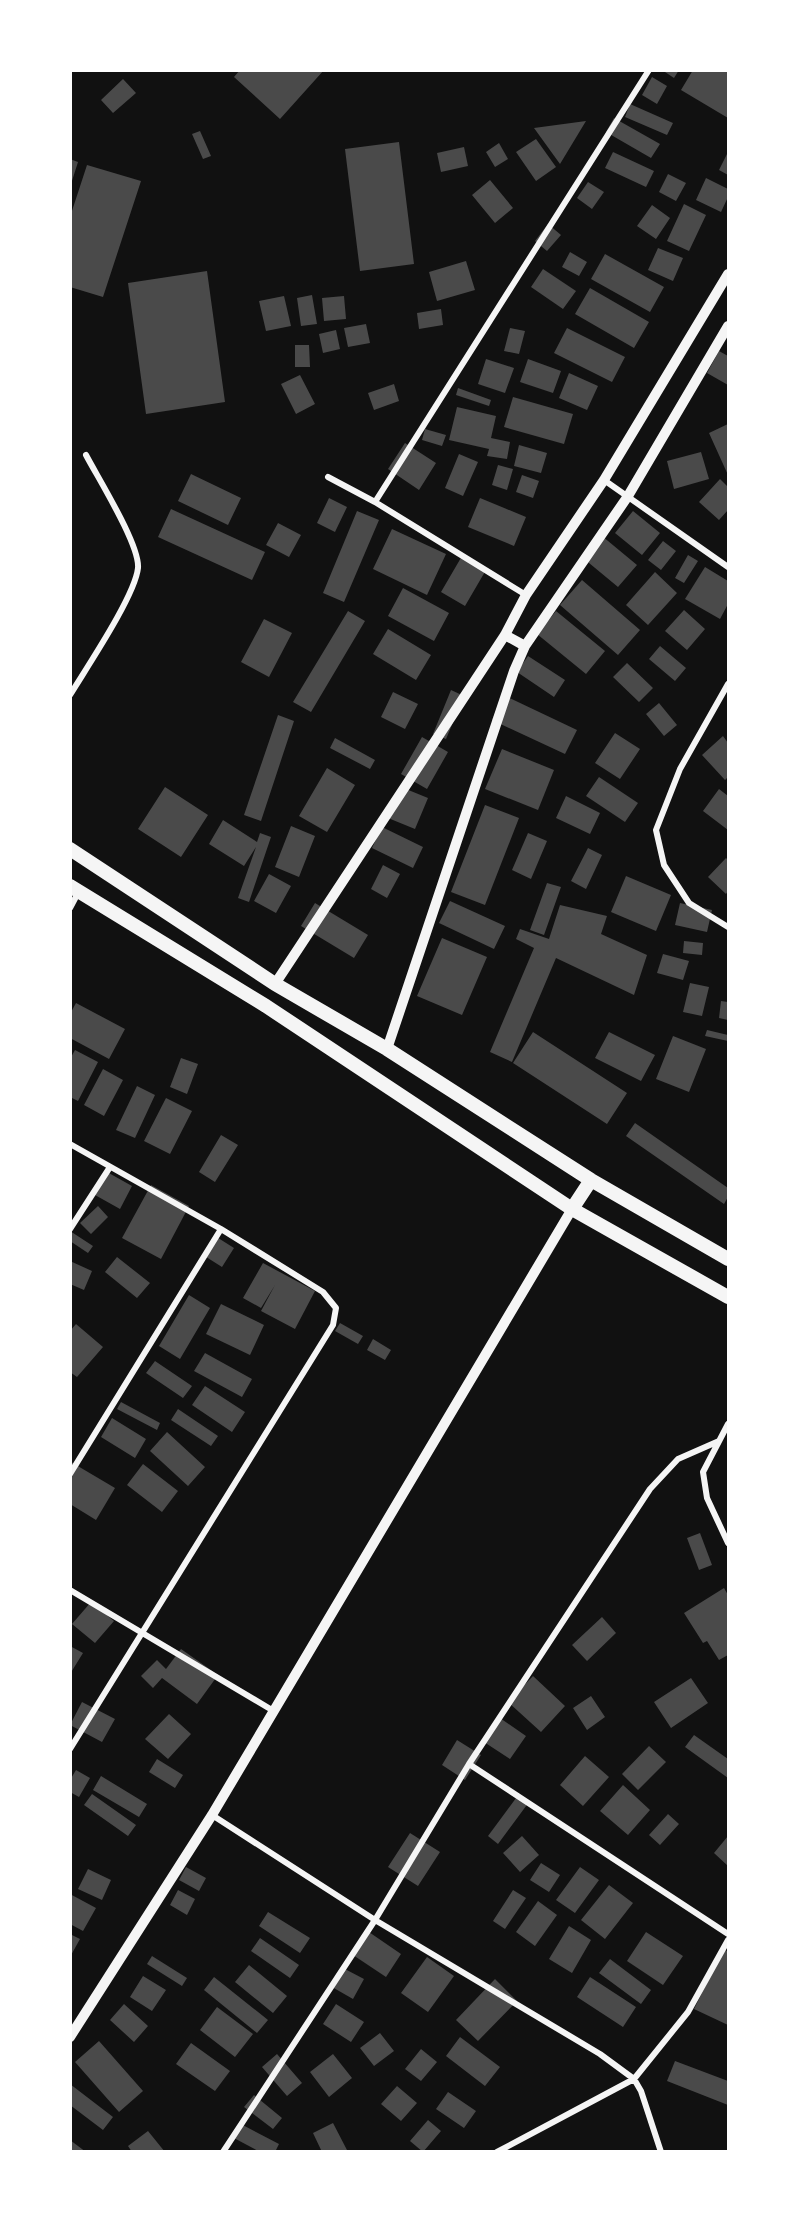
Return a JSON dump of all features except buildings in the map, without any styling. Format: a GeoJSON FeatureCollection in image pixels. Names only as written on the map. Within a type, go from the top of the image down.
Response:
{"type":"FeatureCollection","features":[{"type":"Feature","properties":{"kind":"highway"},"geometry":{"type":"LineString","coordinates":[[70,849],[275,984],[387,1049],[591,1180],[729,1259]]}},
{"type":"Feature","properties":{"kind":"highway"},"geometry":{"type":"LineString","coordinates":[[75,889],[266,1006],[572,1209],[729,1298]]}},
{"type":"Feature","properties":{"kind":"highway"},"geometry":{"type":"LineString","coordinates":[[572,1209],[591,1180]]}},
{"type":"Feature","properties":{"kind":"street"},"geometry":{"type":"LineString","coordinates":[[375,501],[649,70]]}},
{"type":"Feature","properties":{"kind":"street"},"geometry":{"type":"LineString","coordinates":[[275,984],[505,635],[526,595],[604,480],[729,274]]}},
{"type":"Feature","properties":{"kind":"street"},"geometry":{"type":"LineString","coordinates":[[387,1049],[504,696],[525,646],[628,496],[729,326]]}},
{"type":"Feature","properties":{"kind":"street"},"geometry":{"type":"LineString","coordinates":[[70,695],[131,590],[138,567],[132,543],[86,455]]}},
{"type":"Feature","properties":{"kind":"street"},"geometry":{"type":"LineString","coordinates":[[328,477],[375,501],[526,595]]}},
{"type":"Feature","properties":{"kind":"street"},"geometry":{"type":"LineString","coordinates":[[604,480],[729,567]]}},
{"type":"Feature","properties":{"kind":"street"},"geometry":{"type":"LineString","coordinates":[[505,635],[525,646]]}},
{"type":"Feature","properties":{"kind":"street"},"geometry":{"type":"LineString","coordinates":[[729,684],[680,769],[656,830],[664,865],[689,903],[729,927]]}},
{"type":"Feature","properties":{"kind":"street"},"geometry":{"type":"LineString","coordinates":[[70,908],[75,889]]}},
{"type":"Feature","properties":{"kind":"street"},"geometry":{"type":"LineString","coordinates":[[70,1144],[221,1229],[323,1292],[336,1308],[333,1325],[70,1749]]}},
{"type":"Feature","properties":{"kind":"street"},"geometry":{"type":"LineString","coordinates":[[70,1229],[110,1167]]}},
{"type":"Feature","properties":{"kind":"street"},"geometry":{"type":"LineString","coordinates":[[70,2037],[212,1815],[272,1710],[572,1209]]}},
{"type":"Feature","properties":{"kind":"street"},"geometry":{"type":"LineString","coordinates":[[70,1474],[221,1229]]}},
{"type":"Feature","properties":{"kind":"street"},"geometry":{"type":"LineString","coordinates":[[729,1424],[703,1472],[707,1498],[729,1543]]}},
{"type":"Feature","properties":{"kind":"street"},"geometry":{"type":"LineString","coordinates":[[223,2151],[375,1920],[469,1764],[650,1490],[678,1459],[720,1441]]}},
{"type":"Feature","properties":{"kind":"street"},"geometry":{"type":"LineString","coordinates":[[70,1590],[272,1710]]}},
{"type":"Feature","properties":{"kind":"street"},"geometry":{"type":"LineString","coordinates":[[469,1764],[729,1934]]}},
{"type":"Feature","properties":{"kind":"street"},"geometry":{"type":"LineString","coordinates":[[212,1815],[375,1920],[600,2054],[634,2079],[641,2091],[661,2151]]}},
{"type":"Feature","properties":{"kind":"street"},"geometry":{"type":"LineString","coordinates":[[497,2151],[634,2079],[688,2012],[729,1940]]}}]}
